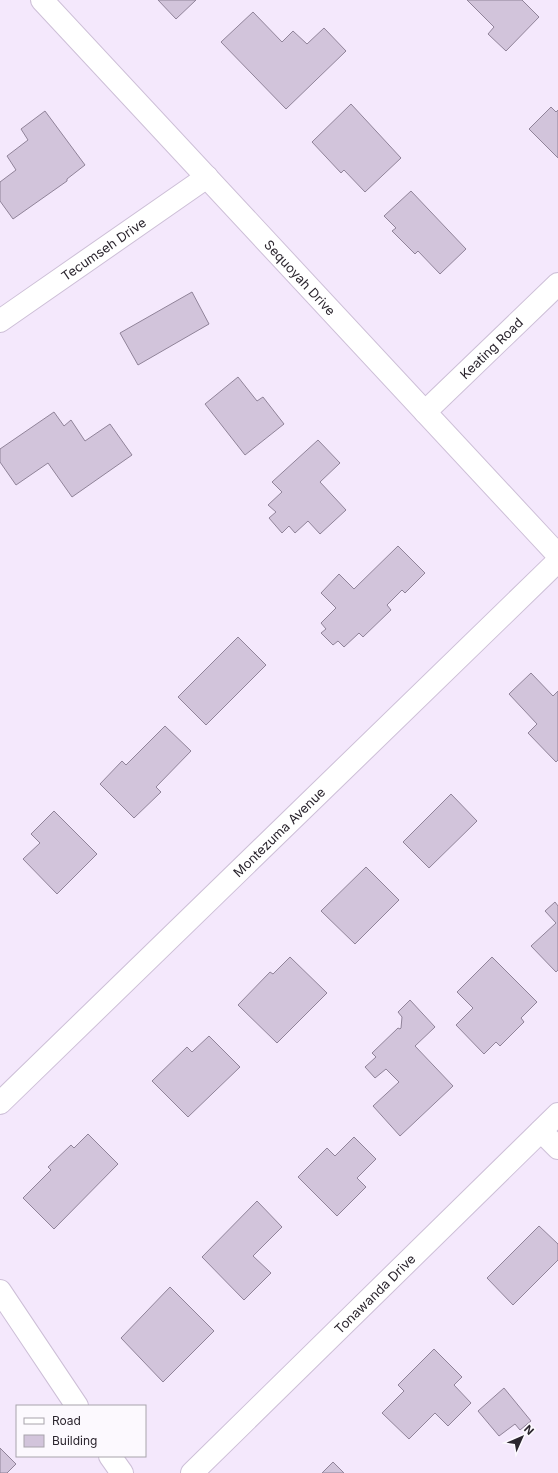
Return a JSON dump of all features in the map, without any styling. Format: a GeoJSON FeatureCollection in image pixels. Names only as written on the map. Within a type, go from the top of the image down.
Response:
{"type":"FeatureCollection","features":[{"type":"Feature","properties":{"kind":"street","name":"Sequoyah Drive"},"geometry":{"type":"LineString","coordinates":[[42,0],[558,555]]}},
{"type":"Feature","properties":{"kind":"street","name":"Tecumseh Drive"},"geometry":{"type":"LineString","coordinates":[[0,321],[207,177]]}},
{"type":"Feature","properties":{"kind":"street","name":"Keating Road"},"geometry":{"type":"LineString","coordinates":[[425,412],[558,284]]}},
{"type":"Feature","properties":{"kind":"street","name":"Montezuma Avenue"},"geometry":{"type":"LineString","coordinates":[[0,1103],[558,561]]}},
{"type":"Feature","properties":{"kind":"street","name":"Tonawanda Drive"},"geometry":{"type":"LineString","coordinates":[[192,1473],[558,1114]]}},
{"type":"Feature","properties":{"kind":"street"},"geometry":{"type":"LineString","coordinates":[[541,1130],[558,1148]]}},
{"type":"Feature","properties":{"kind":"street"},"geometry":{"type":"LineString","coordinates":[[0,1291],[76,1405]]}},
{"type":"Feature","properties":{"kind":"street"},"geometry":{"type":"LineString","coordinates":[[111,1457],[122,1473]]}},
{"type":"Feature","properties":{"kind":"building"},"geometry":{"type":"Polygon","coordinates":[[[158,0],[196,0],[176,19],[158,0]]]}},
{"type":"Feature","properties":{"kind":"building"},"geometry":{"type":"Polygon","coordinates":[[[467,0],[522,0],[539,17],[506,51],[488,34],[494,27],[467,0]]]}},
{"type":"Feature","properties":{"kind":"building"},"geometry":{"type":"Polygon","coordinates":[[[253,12],[282,42],[293,31],[307,44],[324,28],[346,51],[286,109],[221,42],[253,12]]]}},
{"type":"Feature","properties":{"kind":"building"},"geometry":{"type":"Polygon","coordinates":[[[351,104],[401,158],[365,192],[344,170],[341,173],[312,142],[351,104]]]}},
{"type":"Feature","properties":{"kind":"building"},"geometry":{"type":"Polygon","coordinates":[[[551,107],[556,112],[558,110],[558,158],[529,129],[551,107]]]}},
{"type":"Feature","properties":{"kind":"building"},"geometry":{"type":"Polygon","coordinates":[[[45,111],[85,165],[67,179],[67,181],[13,219],[0,201],[0,182],[16,170],[7,156],[28,140],[21,129],[45,111]]]}},
{"type":"Feature","properties":{"kind":"building"},"geometry":{"type":"Polygon","coordinates":[[[411,191],[466,249],[440,274],[418,251],[415,254],[392,231],[396,228],[384,216],[411,191]]]}},
{"type":"Feature","properties":{"kind":"building"},"geometry":{"type":"Polygon","coordinates":[[[192,292],[209,324],[138,365],[120,333],[192,292]]]}},
{"type":"Feature","properties":{"kind":"building"},"geometry":{"type":"Polygon","coordinates":[[[238,377],[257,401],[263,397],[284,424],[245,455],[205,404],[238,377]]]}},
{"type":"Feature","properties":{"kind":"building"},"geometry":{"type":"Polygon","coordinates":[[[54,412],[64,426],[71,420],[85,441],[110,424],[132,455],[72,497],[48,463],[16,485],[0,462],[0,449],[54,412]]]}},
{"type":"Feature","properties":{"kind":"building"},"geometry":{"type":"Polygon","coordinates":[[[318,440],[340,463],[320,482],[346,510],[320,534],[308,521],[295,533],[289,526],[282,533],[269,518],[276,512],[268,505],[282,492],[272,482],[318,440]]]}},
{"type":"Feature","properties":{"kind":"building"},"geometry":{"type":"Polygon","coordinates":[[[398,546],[425,573],[405,593],[402,590],[387,605],[391,610],[363,637],[359,633],[344,647],[338,641],[333,645],[321,633],[326,629],[321,623],[336,608],[321,593],[339,574],[354,589],[398,546]]]}},
{"type":"Feature","properties":{"kind":"building"},"geometry":{"type":"Polygon","coordinates":[[[238,637],[266,665],[206,725],[178,697],[238,637]]]}},
{"type":"Feature","properties":{"kind":"building"},"geometry":{"type":"Polygon","coordinates":[[[531,673],[553,696],[558,691],[558,760],[556,762],[528,733],[537,724],[509,694],[531,673]]]}},
{"type":"Feature","properties":{"kind":"building"},"geometry":{"type":"Polygon","coordinates":[[[165,726],[191,751],[156,787],[161,792],[134,818],[100,784],[122,761],[126,765],[165,726]]]}},
{"type":"Feature","properties":{"kind":"building"},"geometry":{"type":"Polygon","coordinates":[[[451,794],[477,821],[429,868],[403,842],[451,794]]]}},
{"type":"Feature","properties":{"kind":"building"},"geometry":{"type":"Polygon","coordinates":[[[54,811],[97,854],[57,894],[23,859],[40,843],[31,834],[54,811]]]}},
{"type":"Feature","properties":{"kind":"building"},"geometry":{"type":"Polygon","coordinates":[[[366,867],[399,900],[355,944],[321,911],[366,867]]]}},
{"type":"Feature","properties":{"kind":"building"},"geometry":{"type":"Polygon","coordinates":[[[555,902],[558,906],[558,970],[556,972],[531,946],[556,923],[545,911],[555,902]]]}},
{"type":"Feature","properties":{"kind":"building"},"geometry":{"type":"Polygon","coordinates":[[[290,957],[327,993],[277,1043],[238,1005],[270,972],[273,974],[290,957]]]}},
{"type":"Feature","properties":{"kind":"building"},"geometry":{"type":"Polygon","coordinates":[[[492,957],[537,1002],[521,1018],[524,1022],[500,1046],[496,1042],[484,1054],[456,1025],[473,1008],[457,992],[492,957]]]}},
{"type":"Feature","properties":{"kind":"building"},"geometry":{"type":"Polygon","coordinates":[[[410,1000],[435,1027],[415,1046],[453,1086],[400,1136],[373,1106],[399,1082],[386,1069],[375,1078],[365,1067],[376,1057],[372,1053],[398,1028],[401,1028],[402,1017],[398,1012],[410,1000]]]}},
{"type":"Feature","properties":{"kind":"building"},"geometry":{"type":"Polygon","coordinates":[[[209,1036],[240,1067],[188,1117],[152,1081],[187,1047],[192,1052],[209,1036]]]}},
{"type":"Feature","properties":{"kind":"building"},"geometry":{"type":"Polygon","coordinates":[[[88,1134],[118,1164],[54,1229],[23,1198],[51,1170],[48,1167],[71,1145],[74,1148],[88,1134]]]}},
{"type":"Feature","properties":{"kind":"building"},"geometry":{"type":"Polygon","coordinates":[[[354,1137],[376,1159],[357,1178],[366,1187],[337,1216],[298,1177],[327,1148],[335,1156],[354,1137]]]}},
{"type":"Feature","properties":{"kind":"building"},"geometry":{"type":"Polygon","coordinates":[[[257,1201],[282,1227],[253,1256],[271,1273],[244,1300],[202,1257],[257,1201]]]}},
{"type":"Feature","properties":{"kind":"building"},"geometry":{"type":"Polygon","coordinates":[[[539,1226],[558,1244],[558,1260],[513,1305],[487,1278],[539,1226]]]}},
{"type":"Feature","properties":{"kind":"building"},"geometry":{"type":"Polygon","coordinates":[[[170,1287],[214,1331],[163,1382],[121,1338],[170,1287]]]}},
{"type":"Feature","properties":{"kind":"building"},"geometry":{"type":"Polygon","coordinates":[[[434,1349],[462,1377],[454,1385],[471,1403],[448,1426],[435,1413],[409,1439],[382,1413],[404,1391],[398,1385],[434,1349]]]}},
{"type":"Feature","properties":{"kind":"building"},"geometry":{"type":"Polygon","coordinates":[[[504,1388],[531,1421],[520,1430],[515,1424],[499,1436],[478,1411],[504,1388]]]}},
{"type":"Feature","properties":{"kind":"building"},"geometry":{"type":"Polygon","coordinates":[[[0,1448],[16,1464],[7,1473],[0,1473],[0,1448]]]}},
{"type":"Feature","properties":{"kind":"building"},"geometry":{"type":"Polygon","coordinates":[[[333,1462],[344,1473],[322,1473],[333,1462]]]}}]}
